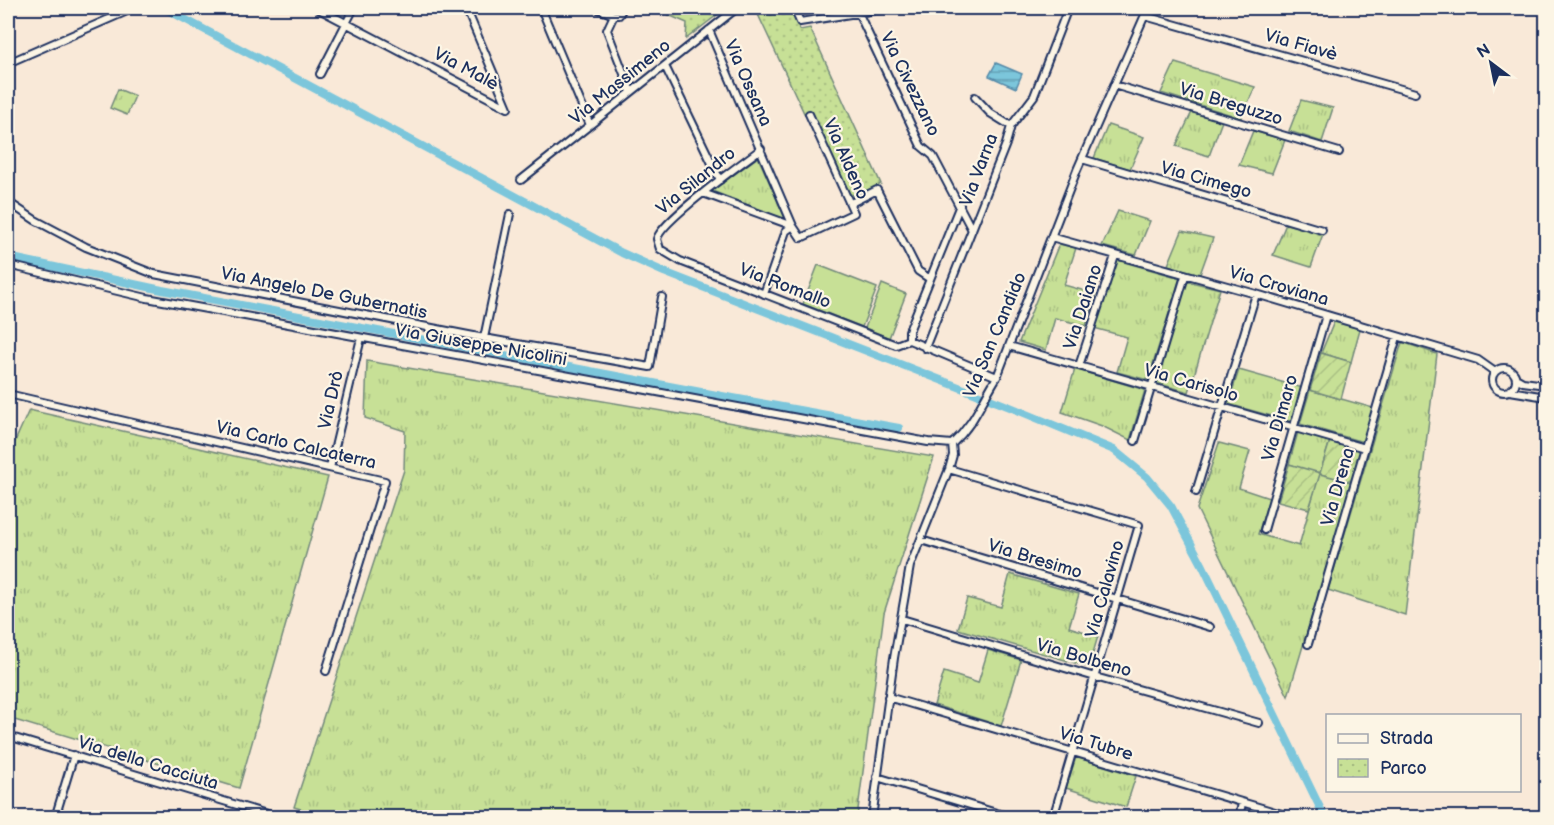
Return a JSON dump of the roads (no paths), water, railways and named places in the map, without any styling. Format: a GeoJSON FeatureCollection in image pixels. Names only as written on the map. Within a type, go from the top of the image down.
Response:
{"type":"FeatureCollection","features":[{"type":"Feature","properties":{"kind":"street"},"geometry":{"type":"LineString","coordinates":[[316,8],[346,24]]}},
{"type":"Feature","properties":{"kind":"street"},"geometry":{"type":"LineString","coordinates":[[320,74],[354,8]]}},
{"type":"Feature","properties":{"kind":"street","name":"Via Malè"},"geometry":{"type":"LineString","coordinates":[[346,24],[508,108],[466,8]]}},
{"type":"Feature","properties":{"kind":"street"},"geometry":{"type":"LineString","coordinates":[[541,8],[590,125]]}},
{"type":"Feature","properties":{"kind":"street"},"geometry":{"type":"LineString","coordinates":[[596,8],[614,15],[620,14],[623,8]]}},
{"type":"Feature","properties":{"kind":"street","name":"Via Massimeno"},"geometry":{"type":"LineString","coordinates":[[520,180],[737,8]]}},
{"type":"Feature","properties":{"kind":"street"},"geometry":{"type":"LineString","coordinates":[[794,8],[800,22],[884,8]]}},
{"type":"Feature","properties":{"kind":"street","name":"Via Varna"},"geometry":{"type":"LineString","coordinates":[[925,348],[1006,144],[1011,126],[1034,96],[1068,8]]}},
{"type":"Feature","properties":{"kind":"street","name":"Via San Candido"},"geometry":{"type":"LineString","coordinates":[[952,444],[981,409],[997,377],[1082,159],[1148,8]]}},
{"type":"Feature","properties":{"kind":"street"},"geometry":{"type":"LineString","coordinates":[[8,63],[125,12]]}},
{"type":"Feature","properties":{"kind":"street","name":"Via Civezzano"},"geometry":{"type":"LineString","coordinates":[[858,12],[921,146],[933,156],[972,230]]}},
{"type":"Feature","properties":{"kind":"street"},"geometry":{"type":"LineString","coordinates":[[614,15],[607,30],[631,92]]}},
{"type":"Feature","properties":{"kind":"street","name":"Via Fiavè"},"geometry":{"type":"LineString","coordinates":[[1145,16],[1415,93]]}},
{"type":"Feature","properties":{"kind":"street","name":"Via Ossana"},"geometry":{"type":"LineString","coordinates":[[709,30],[793,226]]}},
{"type":"Feature","properties":{"kind":"street"},"geometry":{"type":"LineString","coordinates":[[665,66],[720,180]]}},
{"type":"Feature","properties":{"kind":"street","name":"Via Breguzzo"},"geometry":{"type":"LineString","coordinates":[[1114,85],[1339,152]]}},
{"type":"Feature","properties":{"kind":"street"},"geometry":{"type":"LineString","coordinates":[[975,97],[990,113],[1011,126]]}},
{"type":"Feature","properties":{"kind":"street","name":"Via Aldeno"},"geometry":{"type":"LineString","coordinates":[[793,226],[801,238],[854,213],[809,114]]}},
{"type":"Feature","properties":{"kind":"street","name":"Via Silandro"},"geometry":{"type":"LineString","coordinates":[[657,242],[660,230],[703,193],[761,149]]}},
{"type":"Feature","properties":{"kind":"street","name":"Via Cimego"},"geometry":{"type":"LineString","coordinates":[[1082,159],[1322,230]]}},
{"type":"Feature","properties":{"kind":"street"},"geometry":{"type":"LineString","coordinates":[[851,203],[877,190],[918,271],[930,279]]}},
{"type":"Feature","properties":{"kind":"street"},"geometry":{"type":"LineString","coordinates":[[703,193],[793,226]]}},
{"type":"Feature","properties":{"kind":"street","name":"Via Angelo De Gubernatis"},"geometry":{"type":"LineString","coordinates":[[8,202],[35,220],[86,247],[154,274],[484,338],[650,367],[662,297]]}},
{"type":"Feature","properties":{"kind":"street"},"geometry":{"type":"LineString","coordinates":[[960,205],[909,332],[909,340],[997,377]]}},
{"type":"Feature","properties":{"kind":"street"},"geometry":{"type":"LineString","coordinates":[[484,338],[510,214]]}},
{"type":"Feature","properties":{"kind":"street"},"geometry":{"type":"LineString","coordinates":[[764,294],[786,231],[793,226]]}},
{"type":"Feature","properties":{"kind":"street","name":"Via Croviana"},"geometry":{"type":"LineString","coordinates":[[1051,237],[1256,294],[1478,360],[1495,372]]}},
{"type":"Feature","properties":{"kind":"street","name":"Via Romallo"},"geometry":{"type":"LineString","coordinates":[[657,242],[665,253],[680,261],[764,294],[896,345],[909,340]]}},
{"type":"Feature","properties":{"kind":"street","name":"Via Daiano"},"geometry":{"type":"LineString","coordinates":[[1079,366],[1114,256]]}},
{"type":"Feature","properties":{"kind":"street","name":"Via Giuseppe Nicolini"},"geometry":{"type":"LineString","coordinates":[[8,265],[147,298],[928,442],[952,444]]}},
{"type":"Feature","properties":{"kind":"street"},"geometry":{"type":"LineString","coordinates":[[1135,441],[1185,276]]}},
{"type":"Feature","properties":{"kind":"street"},"geometry":{"type":"LineString","coordinates":[[1197,492],[1256,294]]}},
{"type":"Feature","properties":{"kind":"street","name":"Via Dimaro"},"geometry":{"type":"LineString","coordinates":[[1264,530],[1326,315]]}},
{"type":"Feature","properties":{"kind":"street","name":"Via Drena"},"geometry":{"type":"LineString","coordinates":[[1308,644],[1397,337]]}},
{"type":"Feature","properties":{"kind":"street","name":"Via Drò"},"geometry":{"type":"LineString","coordinates":[[330,468],[361,338]]}},
{"type":"Feature","properties":{"kind":"street","name":"Via Carisolo"},"geometry":{"type":"LineString","coordinates":[[1009,346],[1365,448]]}},
{"type":"Feature","properties":{"kind":"street"},"geometry":{"type":"LineString","coordinates":[[1546,385],[1523,382],[1516,378],[1512,371],[1505,368],[1495,372],[1492,379],[1494,387],[1499,392],[1510,391],[1546,397]]}},
{"type":"Feature","properties":{"kind":"street"},"geometry":{"type":"LineString","coordinates":[[1510,391],[1515,385],[1516,378]]}},
{"type":"Feature","properties":{"kind":"street","name":"Via Carlo Calcaterra"},"geometry":{"type":"LineString","coordinates":[[8,394],[385,482],[326,671]]}},
{"type":"Feature","properties":{"kind":"street"},"geometry":{"type":"LineString","coordinates":[[872,818],[888,697],[910,566],[949,469],[953,455],[952,444]]}},
{"type":"Feature","properties":{"kind":"street","name":"Via Calavino"},"geometry":{"type":"LineString","coordinates":[[949,469],[1139,525],[1053,818]]}},
{"type":"Feature","properties":{"kind":"street","name":"Via Bresimo"},"geometry":{"type":"LineString","coordinates":[[921,540],[1210,627]]}},
{"type":"Feature","properties":{"kind":"street","name":"Via Bolbeno"},"geometry":{"type":"LineString","coordinates":[[902,619],[1259,723]]}},
{"type":"Feature","properties":{"kind":"street","name":"Via Tubre"},"geometry":{"type":"LineString","coordinates":[[888,697],[1295,818]]}},
{"type":"Feature","properties":{"kind":"street","name":"Via della Cacciuta"},"geometry":{"type":"LineString","coordinates":[[8,736],[279,817]]}},
{"type":"Feature","properties":{"kind":"street"},"geometry":{"type":"LineString","coordinates":[[55,818],[74,755]]}},
{"type":"Feature","properties":{"kind":"street"},"geometry":{"type":"LineString","coordinates":[[877,777],[1013,818]]}},
{"type":"Feature","properties":{"kind":"street"},"geometry":{"type":"LineString","coordinates":[[1239,818],[1242,803]]}},
{"type":"Feature","properties":{"kind":"water"},"geometry":{"type":"Polygon","coordinates":[[[996,63],[1022,74],[1016,88],[989,76],[996,63]]]}},
{"type":"Feature","properties":{"kind":"waterway"},"geometry":{"type":"LineString","coordinates":[[164,8],[622,253],[664,272],[1114,450],[1147,477],[1171,506],[1203,566],[1325,818]]}},
{"type":"Feature","properties":{"kind":"waterway"},"geometry":{"type":"LineString","coordinates":[[8,257],[162,290],[899,428]]}}]}
